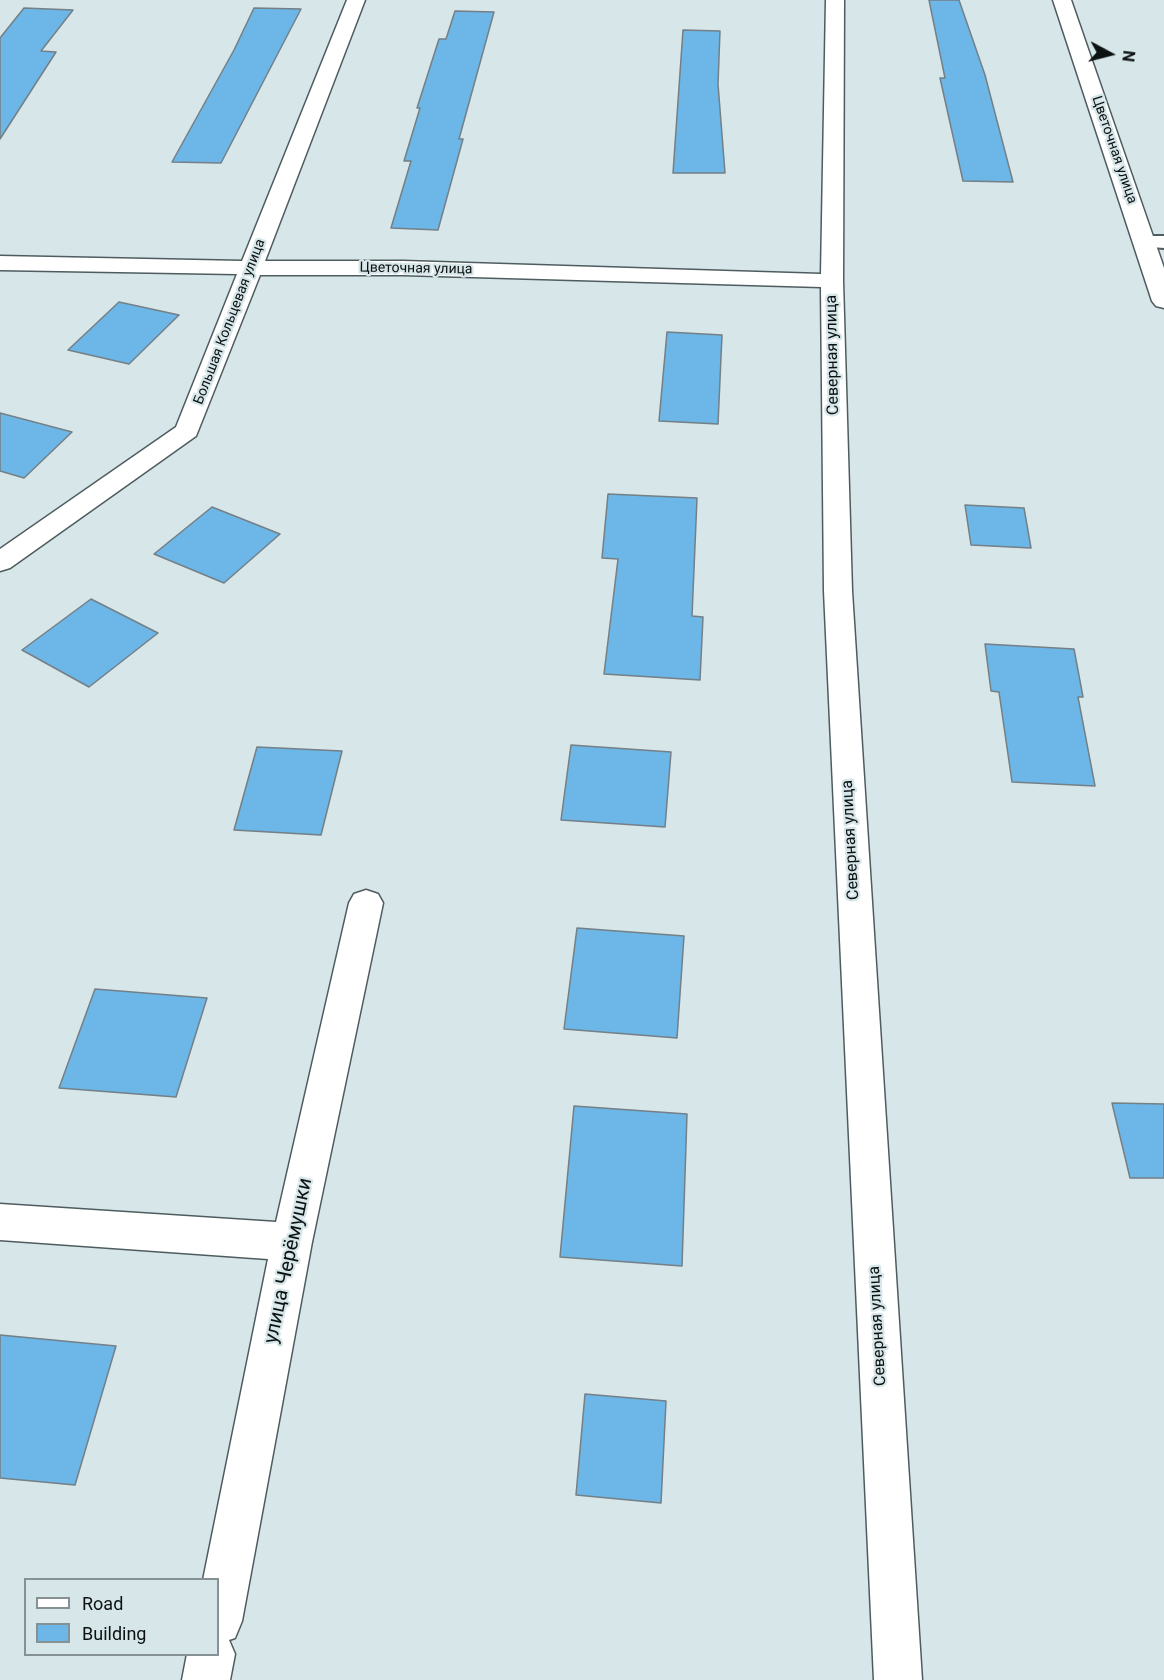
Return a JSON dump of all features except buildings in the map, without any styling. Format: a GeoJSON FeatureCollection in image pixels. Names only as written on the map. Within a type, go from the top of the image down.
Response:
{"type":"FeatureCollection","features":[{"type":"Feature","properties":{"kind":"street","name":"Большая Кольцевая улица"},"geometry":{"type":"LineString","coordinates":[[0,562],[187,431],[356,0]]}},
{"type":"Feature","properties":{"kind":"street","name":"Северная улица"},"geometry":{"type":"LineString","coordinates":[[835,0],[832,281],[838,591],[898,1680]]}},
{"type":"Feature","properties":{"kind":"street","name":"Цветочная улица"},"geometry":{"type":"LineString","coordinates":[[1062,0],[1154,242],[1164,301]]}},
{"type":"Feature","properties":{"kind":"street","name":"Цветочная улица"},"geometry":{"type":"LineString","coordinates":[[0,263],[251,268],[403,268],[832,281]]}},
{"type":"Feature","properties":{"kind":"street","name":"улица Черёмушки"},"geometry":{"type":"LineString","coordinates":[[219,1616],[292,1242],[366,903]]}},
{"type":"Feature","properties":{"kind":"street"},"geometry":{"type":"LineString","coordinates":[[0,1222],[292,1242]]}},
{"type":"Feature","properties":{"kind":"street"},"geometry":{"type":"LineString","coordinates":[[206,1680],[211,1656]]}}]}
